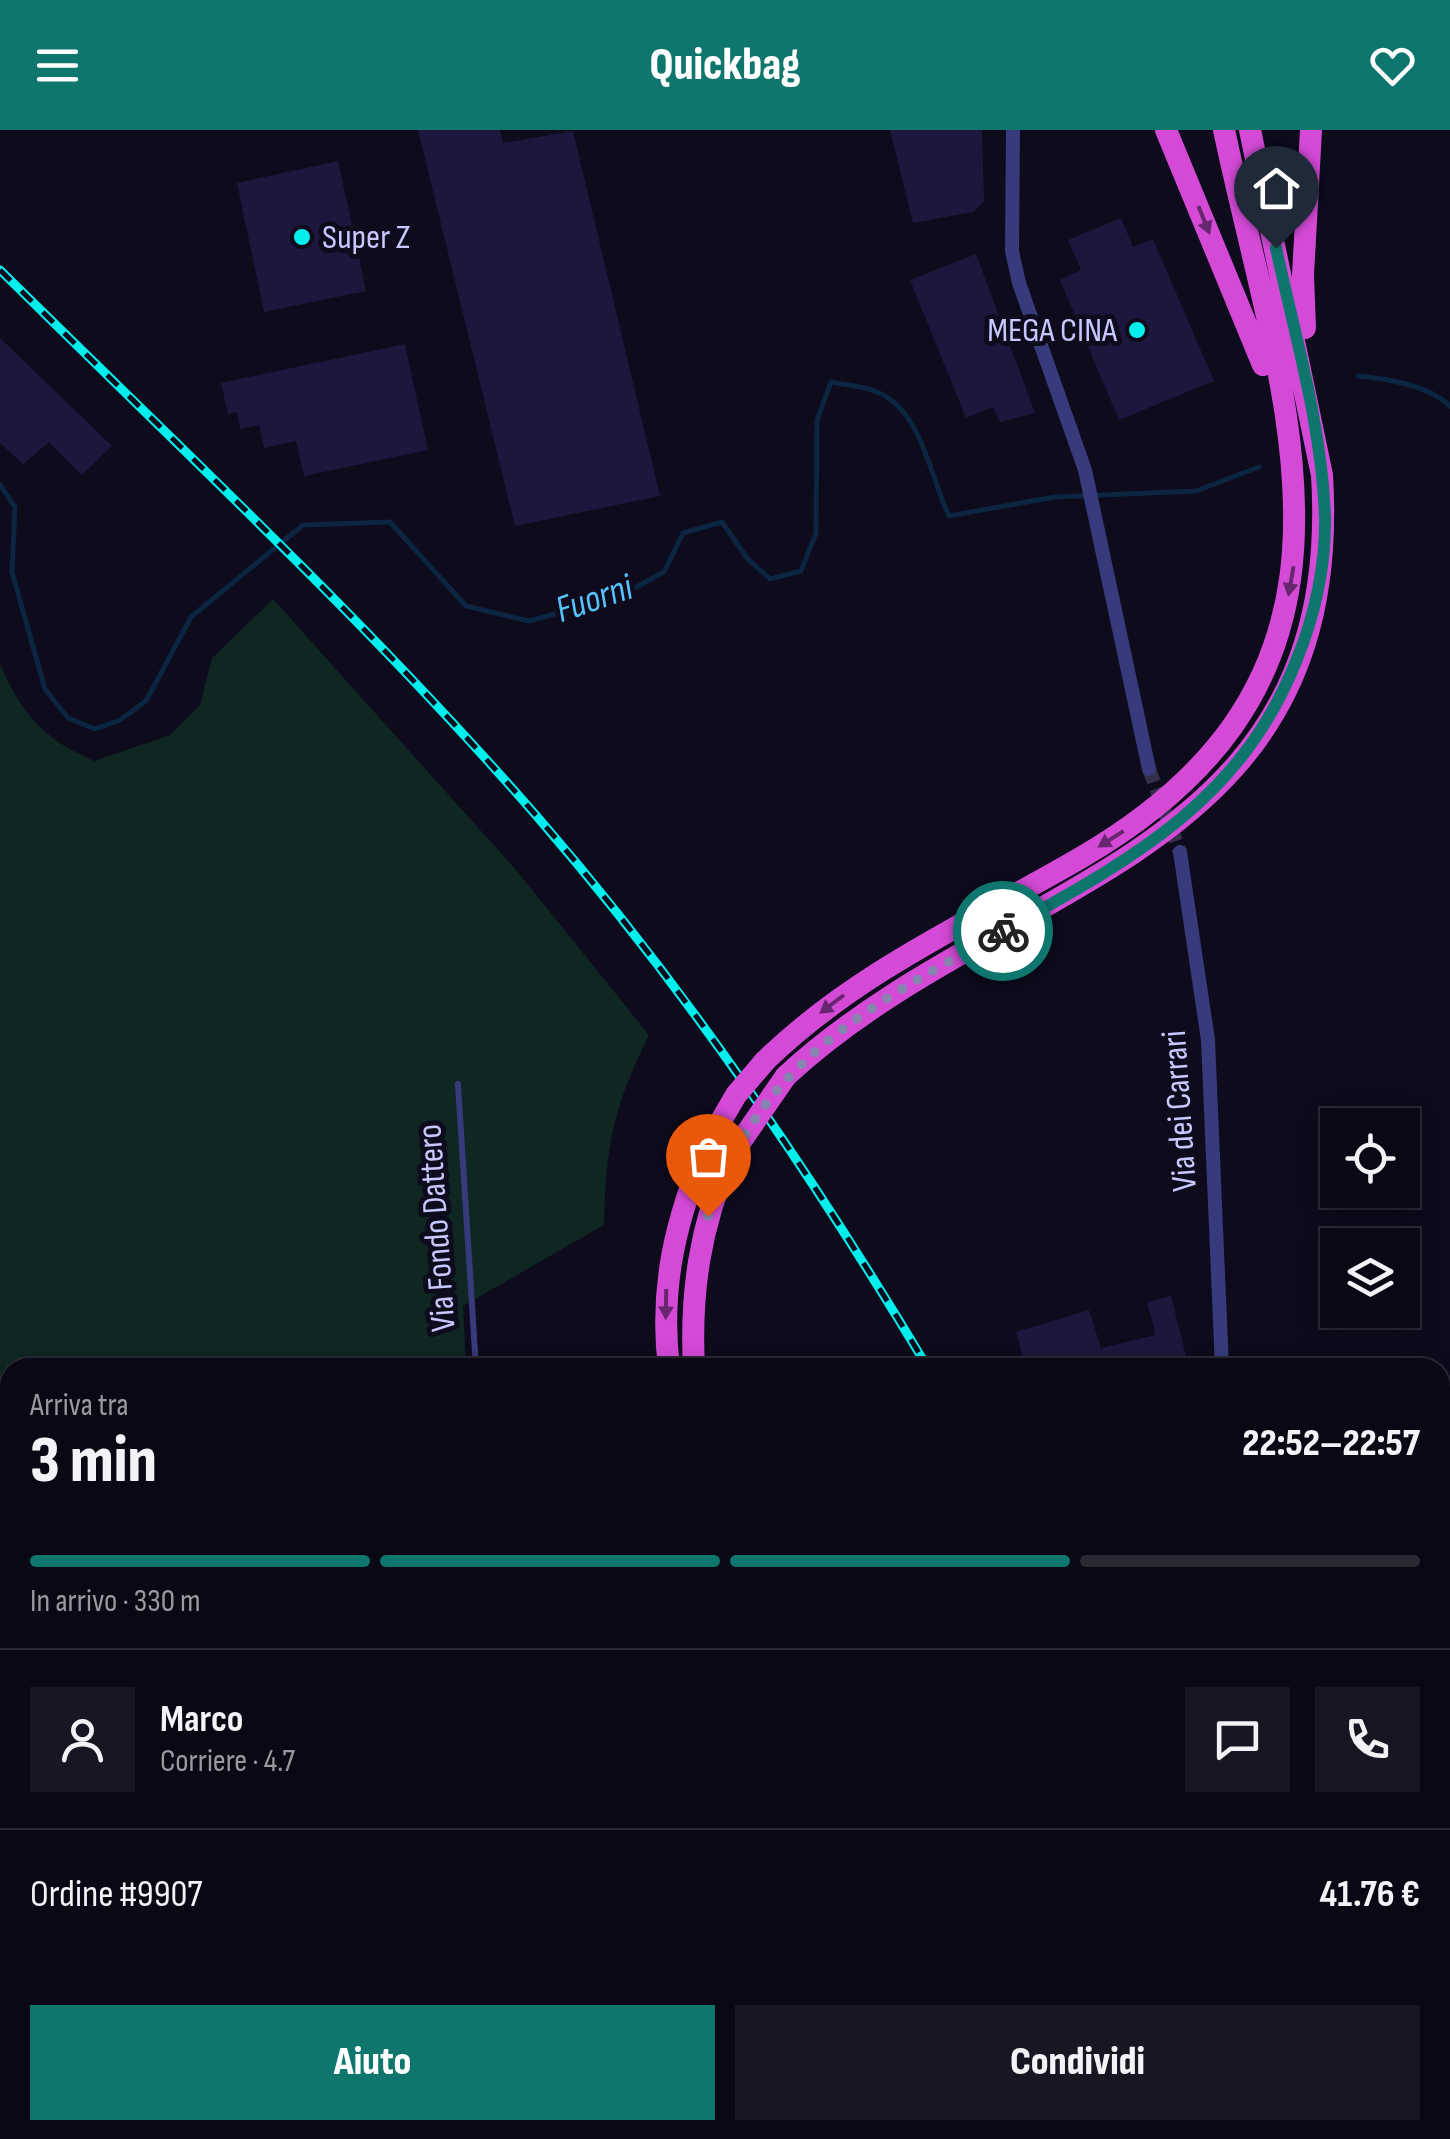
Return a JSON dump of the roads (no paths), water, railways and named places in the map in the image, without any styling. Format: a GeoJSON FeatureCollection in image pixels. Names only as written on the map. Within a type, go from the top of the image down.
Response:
{"type":"FeatureCollection","features":[{"type":"Feature","properties":{"kind":"highway"},"geometry":{"type":"LineString","coordinates":[[1166,130],[1285,419]]}},
{"type":"Feature","properties":{"kind":"highway"},"geometry":{"type":"LineString","coordinates":[[668,1358],[665,1313],[672,1242],[708,1143],[730,1105],[765,1061],[850,990],[1136,823],[1206,762],[1257,687],[1285,616],[1297,536],[1296,484],[1224,130]]}},
{"type":"Feature","properties":{"kind":"highway"},"geometry":{"type":"LineString","coordinates":[[1250,130],[1314,421]]}},
{"type":"Feature","properties":{"kind":"highway"},"geometry":{"type":"LineString","coordinates":[[694,1358],[693,1289],[708,1216],[730,1157],[786,1076],[821,1044],[887,997],[1152,844],[1225,778],[1274,710],[1305,638],[1322,564],[1322,475],[1303,292],[1311,130]]}},
{"type":"Feature","properties":{"kind":"street"},"geometry":{"type":"LineString","coordinates":[[1013,130],[1012,251],[1019,283],[1084,470],[1149,769]]}},
{"type":"Feature","properties":{"kind":"street","name":"Via dei Carrari"},"geometry":{"type":"LineString","coordinates":[[1180,852],[1208,1040],[1222,1358]]}},
{"type":"Feature","properties":{"kind":"lane","name":"Via Fondo Dattero"},"geometry":{"type":"LineString","coordinates":[[458,1084],[475,1358]]}},
{"type":"Feature","properties":{"kind":"waterway","name":"Fuorni"},"geometry":{"type":"LineString","coordinates":[[1358,376],[1419,388],[1450,406]]}},
{"type":"Feature","properties":{"kind":"waterway","name":"Fuorni"},"geometry":{"type":"LineString","coordinates":[[0,485],[15,507],[12,572],[45,689],[68,718],[95,729],[120,720],[146,701],[191,617],[303,525],[390,522],[466,606],[529,621],[620,596],[664,572],[683,533],[722,522],[747,558],[770,579],[801,571],[816,533],[817,420],[831,382],[877,392],[905,413],[923,446],[949,516],[1054,497],[1196,491],[1259,467]]}},
{"type":"Feature","properties":{"kind":"tunnel"},"geometry":{"type":"LineString","coordinates":[[1149,769],[1180,852]]}},
{"type":"Feature","properties":{"kind":"railway"},"geometry":{"type":"LineString","coordinates":[[0,270],[343,608],[540,820],[646,950],[746,1085],[922,1358]]}},
{"type":"Feature","properties":{"kind":"place","name":"Super Z"},"geometry":{"type":"Point","coordinates":[302,237]}},
{"type":"Feature","properties":{"kind":"place","name":"MEGA CINA"},"geometry":{"type":"Point","coordinates":[1137,330]}}]}
